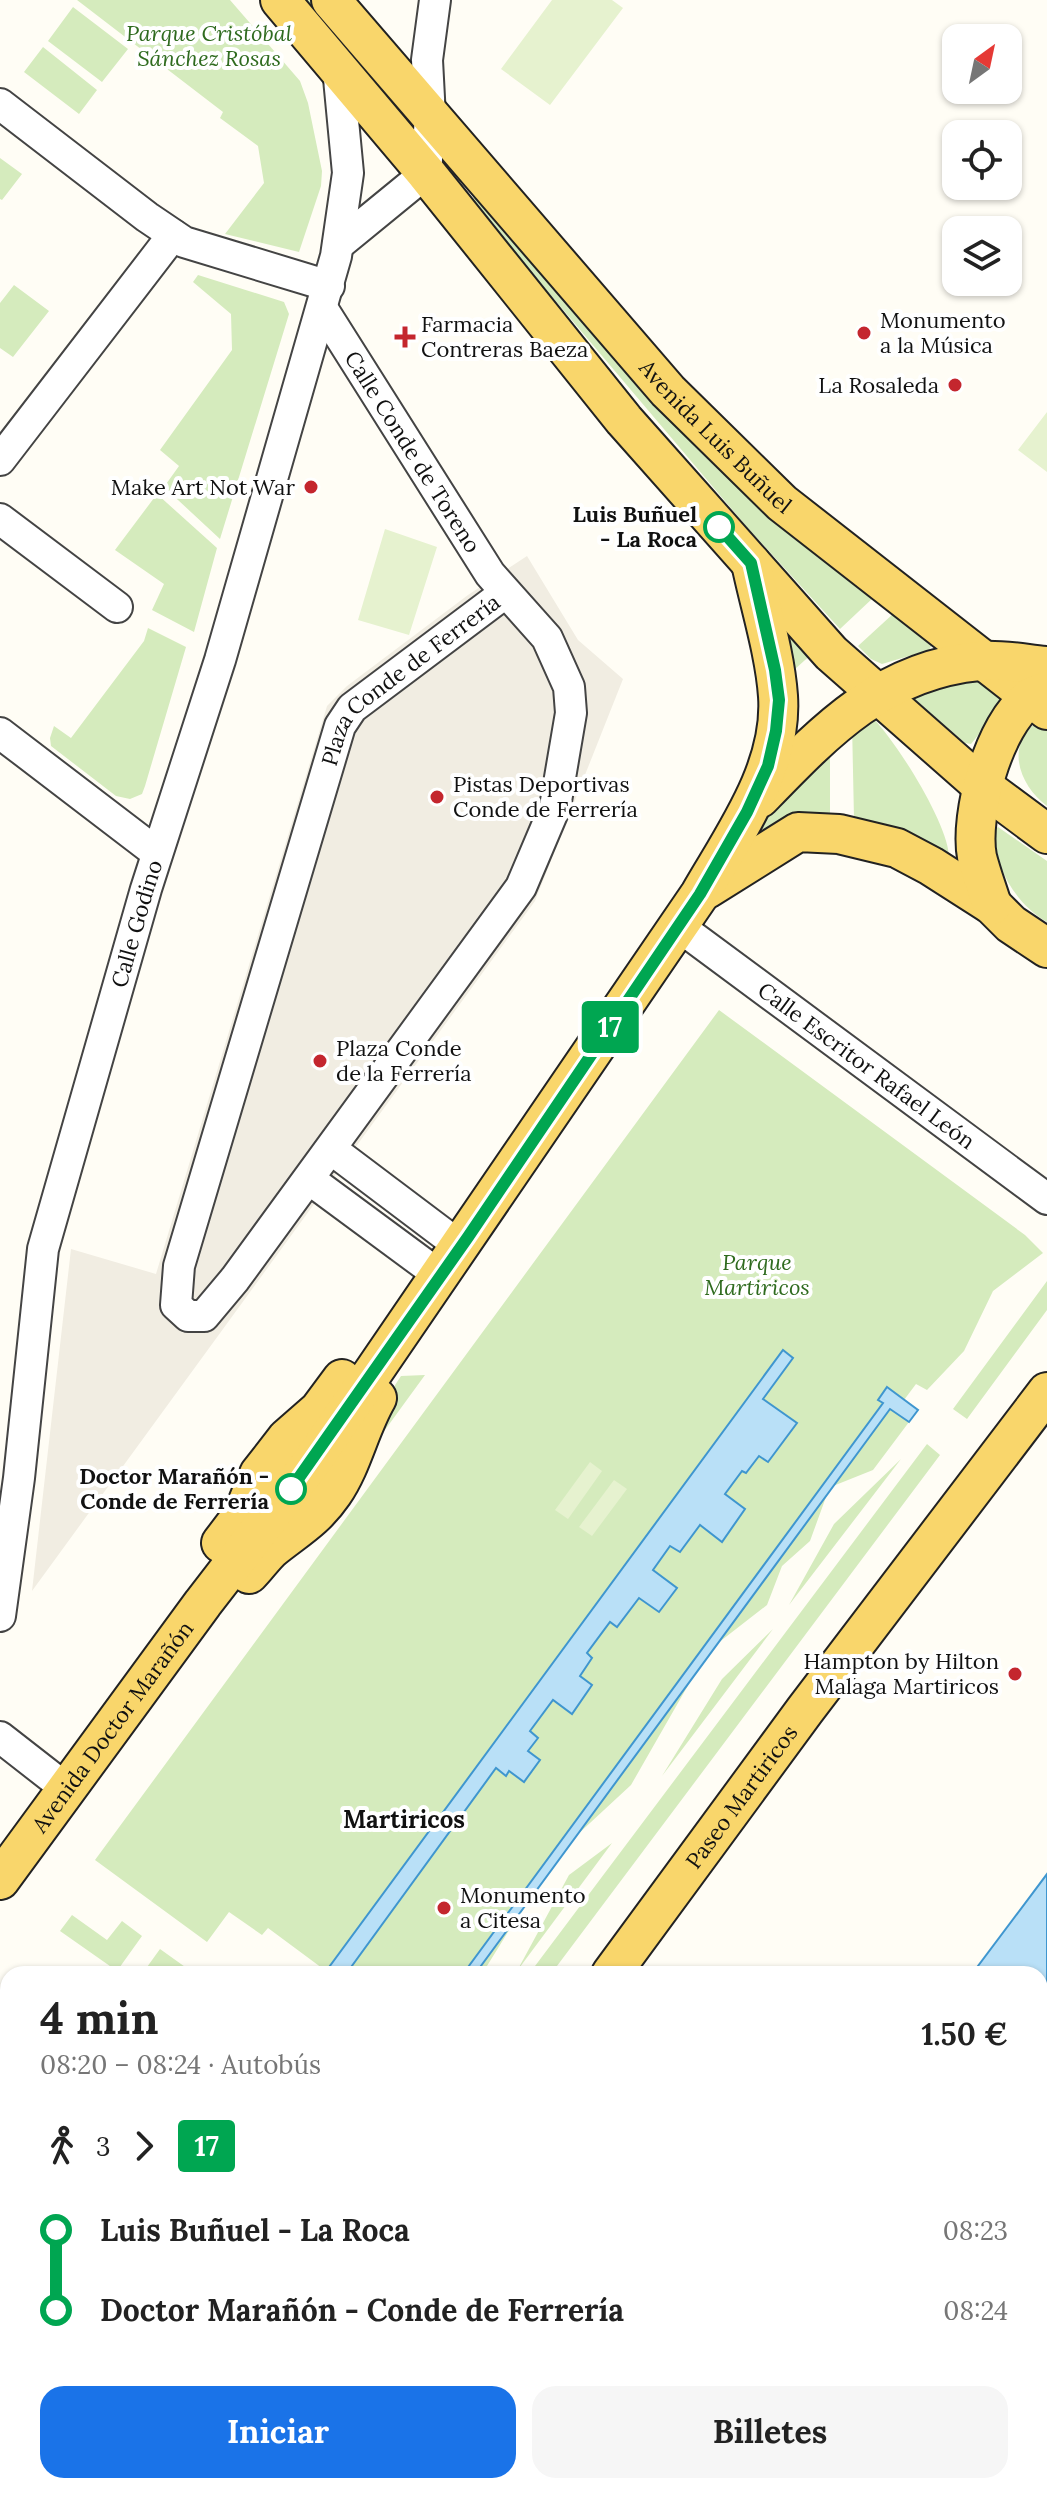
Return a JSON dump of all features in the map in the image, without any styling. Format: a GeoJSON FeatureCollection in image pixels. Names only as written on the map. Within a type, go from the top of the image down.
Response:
{"type":"FeatureCollection","features":[{"type":"Feature","properties":{"kind":"main road"},"geometry":{"type":"LineString","coordinates":[[280,0],[426,173],[624,420],[831,653],[981,785],[1047,834]]}},
{"type":"Feature","properties":{"kind":"main road","name":"Avenida Luis Buñuel"},"geometry":{"type":"LineString","coordinates":[[331,0],[668,391],[782,503],[982,660],[1043,691]]}},
{"type":"Feature","properties":{"kind":"main road","name":"Avenida Doctor Marañón"},"geometry":{"type":"LineString","coordinates":[[0,1880],[12,1859],[68,1790],[203,1603],[311,1463],[700,894],[747,812],[768,766],[779,700],[751,563]]}},
{"type":"Feature","properties":{"kind":"main road"},"geometry":{"type":"LineString","coordinates":[[747,812],[804,753],[877,693],[911,676],[982,660]]}},
{"type":"Feature","properties":{"kind":"main road"},"geometry":{"type":"LineString","coordinates":[[992,905],[977,856],[975,824],[981,785],[1008,723],[1043,691]]}},
{"type":"Feature","properties":{"kind":"main road","name":"Avenida Doctor Marañón"},"geometry":{"type":"LineString","coordinates":[[456,1253],[479,1233],[695,917],[700,894],[798,832],[839,834],[897,848],[992,905],[1011,924],[1047,948]]}},
{"type":"Feature","properties":{"kind":"main road","name":"Paseo Martiricos"},"geometry":{"type":"LineString","coordinates":[[617,1966],[805,1710],[1047,1392]]}},
{"type":"Feature","properties":{"kind":"main road","name":"Avenida Doctor Marañón"},"geometry":{"type":"LineString","coordinates":[[0,1892],[24,1861],[12,1859]]}},
{"type":"Feature","properties":{"kind":"street"},"geometry":{"type":"LineString","coordinates":[[338,245],[426,173],[430,117],[427,60],[435,0]]}},
{"type":"Feature","properties":{"kind":"street","name":"Calle Godino"},"geometry":{"type":"LineString","coordinates":[[0,1616],[19,1478],[43,1249],[157,853],[220,660],[338,245],[348,173],[338,68]]}},
{"type":"Feature","properties":{"kind":"street"},"geometry":{"type":"LineString","coordinates":[[0,104],[184,242],[325,297]]}},
{"type":"Feature","properties":{"kind":"street"},"geometry":{"type":"LineString","coordinates":[[0,460],[173,235]]}},
{"type":"Feature","properties":{"kind":"street","name":"Calle Conde de Toreno"},"geometry":{"type":"LineString","coordinates":[[325,297],[490,574],[505,593]]}},
{"type":"Feature","properties":{"kind":"street"},"geometry":{"type":"LineString","coordinates":[[0,519],[117,607]]}},
{"type":"Feature","properties":{"kind":"street","name":"Plaza Conde de Ferrería"},"geometry":{"type":"LineString","coordinates":[[505,593],[547,638],[569,687],[571,713],[555,807],[521,887],[331,1149],[204,1316],[188,1316],[176,1305],[179,1266],[340,726],[352,708],[505,593]]}},
{"type":"Feature","properties":{"kind":"street"},"geometry":{"type":"LineString","coordinates":[[0,733],[157,853]]}},
{"type":"Feature","properties":{"kind":"street","name":"Calle Escritor Rafael León"},"geometry":{"type":"LineString","coordinates":[[685,931],[1047,1199]]}},
{"type":"Feature","properties":{"kind":"street"},"geometry":{"type":"LineString","coordinates":[[331,1149],[456,1253]]}},
{"type":"Feature","properties":{"kind":"street"},"geometry":{"type":"LineString","coordinates":[[309,1179],[456,1253]]}},
{"type":"Feature","properties":{"kind":"street"},"geometry":{"type":"LineString","coordinates":[[0,1737],[68,1790]]}},
{"type":"Feature","properties":{"kind":"green space","name":"Parque Cristóbal Sánchez Rosas"},"geometry":{"type":"Polygon","coordinates":[[[77,0],[230,0],[300,81],[308,103],[322,171],[321,186],[299,252],[225,234],[264,183],[258,146],[220,118],[223,112],[77,0]]]}},
{"type":"Feature","properties":{"kind":"green space"},"geometry":{"type":"Polygon","coordinates":[[[301,0],[312,0],[422,131],[416,136],[301,0]]]}},
{"type":"Feature","properties":{"kind":"green space"},"geometry":{"type":"Polygon","coordinates":[[[552,0],[612,0],[623,8],[550,105],[501,69],[552,0]]]}},
{"type":"Feature","properties":{"kind":"green space"},"geometry":{"type":"Polygon","coordinates":[[[73,7],[128,49],[102,82],[48,41],[73,7]]]}},
{"type":"Feature","properties":{"kind":"green space"},"geometry":{"type":"Polygon","coordinates":[[[43,47],[97,90],[79,114],[24,72],[43,47]]]}},
{"type":"Feature","properties":{"kind":"green space"},"geometry":{"type":"Polygon","coordinates":[[[0,158],[22,174],[2,200],[0,199],[0,158]]]}},
{"type":"Feature","properties":{"kind":"green space"},"geometry":{"type":"Polygon","coordinates":[[[475,196],[612,355],[698,447],[762,506],[874,597],[840,629],[746,526],[471,201],[475,196]]]}},
{"type":"Feature","properties":{"kind":"green space"},"geometry":{"type":"Polygon","coordinates":[[[198,275],[284,302],[289,314],[220,539],[164,487],[179,466],[160,450],[232,350],[231,314],[193,282],[198,275]]]}},
{"type":"Feature","properties":{"kind":"green space"},"geometry":{"type":"Polygon","coordinates":[[[14,285],[49,311],[13,357],[0,348],[0,303],[14,285]]]}},
{"type":"Feature","properties":{"kind":"green space"},"geometry":{"type":"Polygon","coordinates":[[[1047,412],[1047,472],[1018,450],[1047,412]]]}},
{"type":"Feature","properties":{"kind":"green space"},"geometry":{"type":"Polygon","coordinates":[[[157,494],[217,548],[194,632],[152,610],[164,584],[115,550],[157,494]]]}},
{"type":"Feature","properties":{"kind":"green space"},"geometry":{"type":"Polygon","coordinates":[[[385,529],[437,547],[409,635],[358,620],[385,529]]]}},
{"type":"Feature","properties":{"kind":"green space"},"geometry":{"type":"Polygon","coordinates":[[[894,613],[933,643],[929,650],[882,664],[871,659],[858,646],[894,613]]]}},
{"type":"Feature","properties":{"kind":"green space"},"geometry":{"type":"Polygon","coordinates":[[[776,621],[814,652],[785,678],[776,621]]]}},
{"type":"Feature","properties":{"kind":"green space"},"geometry":{"type":"Polygon","coordinates":[[[148,628],[186,647],[145,786],[142,794],[130,799],[116,796],[51,746],[50,738],[54,726],[71,738],[144,641],[148,628]]]}},
{"type":"Feature","properties":{"kind":"green space"},"geometry":{"type":"Polygon","coordinates":[[[966,672],[1008,698],[971,744],[965,743],[910,695],[966,672]]]}},
{"type":"Feature","properties":{"kind":"green space"},"geometry":{"type":"Polygon","coordinates":[[[871,716],[893,743],[930,802],[949,855],[854,819],[852,723],[871,716]]]}},
{"type":"Feature","properties":{"kind":"green space"},"geometry":{"type":"Polygon","coordinates":[[[1036,723],[1047,727],[1047,806],[1030,788],[1020,766],[1021,743],[1036,723]]]}},
{"type":"Feature","properties":{"kind":"green space"},"geometry":{"type":"Polygon","coordinates":[[[830,742],[830,815],[765,830],[759,828],[758,820],[830,742]]]}},
{"type":"Feature","properties":{"kind":"green space"},"geometry":{"type":"Polygon","coordinates":[[[998,827],[1047,861],[1047,922],[1025,905],[1008,883],[995,844],[994,830],[998,827]]]}},
{"type":"Feature","properties":{"kind":"green space","name":"Parque Martiricos"},"geometry":{"type":"Polygon","coordinates":[[[719,1010],[1025,1235],[1043,1253],[993,1291],[964,1351],[927,1390],[916,1384],[904,1400],[918,1410],[873,1470],[833,1486],[810,1541],[782,1566],[767,1605],[718,1643],[690,1682],[631,1785],[577,1835],[516,1919],[487,1966],[319,1966],[268,1928],[262,1935],[229,1912],[207,1942],[95,1860],[719,1010]]]}},
{"type":"Feature","properties":{"kind":"green space"},"geometry":{"type":"Polygon","coordinates":[[[1047,1281],[1047,1310],[967,1419],[953,1409],[1047,1281]]]}},
{"type":"Feature","properties":{"kind":"green space"},"geometry":{"type":"Polygon","coordinates":[[[425,1375],[358,1467],[374,1417],[401,1376],[425,1375]]]}},
{"type":"Feature","properties":{"kind":"green space"},"geometry":{"type":"Polygon","coordinates":[[[927,1444],[940,1455],[557,1966],[535,1966],[927,1444]]]}},
{"type":"Feature","properties":{"kind":"green space"},"geometry":{"type":"Polygon","coordinates":[[[901,1459],[789,1605],[834,1524],[901,1459]]]}},
{"type":"Feature","properties":{"kind":"green space"},"geometry":{"type":"Polygon","coordinates":[[[590,1462],[602,1471],[568,1519],[555,1510],[590,1462]]]}},
{"type":"Feature","properties":{"kind":"green space"},"geometry":{"type":"Polygon","coordinates":[[[614,1480],[627,1489],[592,1536],[579,1527],[614,1480]]]}},
{"type":"Feature","properties":{"kind":"green space"},"geometry":{"type":"Polygon","coordinates":[[[773,1629],[662,1776],[722,1679],[773,1629]]]}},
{"type":"Feature","properties":{"kind":"green space"},"geometry":{"type":"Polygon","coordinates":[[[612,1843],[520,1966],[569,1875],[612,1843]]]}},
{"type":"Feature","properties":{"kind":"green space"},"geometry":{"type":"Polygon","coordinates":[[[72,1915],[107,1940],[122,1921],[142,1936],[121,1966],[110,1966],[60,1931],[72,1915]]]}},
{"type":"Feature","properties":{"kind":"green space"},"geometry":{"type":"Polygon","coordinates":[[[160,1949],[184,1966],[148,1966],[160,1949]]]}},
{"type":"Feature","properties":{"kind":"shaded area","name":"Plaza Conde de la Ferrería"},"geometry":{"type":"Polygon","coordinates":[[[527,556],[578,640],[623,679],[535,901],[32,1591],[71,1249],[156,1274],[327,706],[347,686],[468,595],[527,556]]]}},
{"type":"Feature","properties":{"kind":"water"},"geometry":{"type":"Polygon","coordinates":[[[783,1350],[793,1358],[763,1399],[797,1423],[768,1462],[759,1456],[746,1473],[742,1471],[725,1494],[745,1509],[722,1542],[700,1525],[680,1552],[670,1546],[653,1570],[677,1588],[659,1612],[639,1598],[617,1627],[610,1622],[587,1653],[592,1658],[580,1676],[592,1685],[572,1714],[553,1700],[530,1731],[538,1738],[528,1751],[540,1760],[524,1782],[509,1771],[506,1776],[496,1768],[352,1966],[330,1966],[783,1350]]]}},
{"type":"Feature","properties":{"kind":"water"},"geometry":{"type":"Polygon","coordinates":[[[887,1387],[918,1410],[909,1422],[890,1409],[481,1966],[469,1966],[883,1403],[878,1400],[887,1387]]]}},
{"type":"Feature","properties":{"kind":"water"},"geometry":{"type":"Polygon","coordinates":[[[1047,1874],[1047,1966],[978,1966],[1047,1874]]]}},
{"type":"Feature","properties":{"kind":"bus line","name":"17"},"geometry":{"type":"LineString","coordinates":[[291,1489],[468,1237],[700,894],[747,812],[768,766],[779,700],[775,670],[751,563],[719,527]]}},
{"type":"Feature","properties":{"kind":"place","name":"Monumento a la Música"},"geometry":{"type":"Point","coordinates":[864,333]}},
{"type":"Feature","properties":{"kind":"place","name":"Farmacia Contreras Baeza"},"geometry":{"type":"Point","coordinates":[405,337]}},
{"type":"Feature","properties":{"kind":"place","name":"La Rosaleda"},"geometry":{"type":"Point","coordinates":[955,385]}},
{"type":"Feature","properties":{"kind":"place","name":"Make Art Not War"},"geometry":{"type":"Point","coordinates":[311,487]}},
{"type":"Feature","properties":{"kind":"place","name":"Luis Buñuel - La Roca"},"geometry":{"type":"Point","coordinates":[719,527]}},
{"type":"Feature","properties":{"kind":"place","name":"Pistas Deportivas Conde de Ferrería"},"geometry":{"type":"Point","coordinates":[437,797]}},
{"type":"Feature","properties":{"kind":"place","name":"Plaza Conde de la Ferrería"},"geometry":{"type":"Point","coordinates":[320,1061]}},
{"type":"Feature","properties":{"kind":"place","name":"Doctor Marañón - Conde de Ferrería"},"geometry":{"type":"Point","coordinates":[291,1489]}},
{"type":"Feature","properties":{"kind":"place","name":"Hampton by Hilton Malaga Martiricos"},"geometry":{"type":"Point","coordinates":[1015,1674]}},
{"type":"Feature","properties":{"kind":"place","name":"Monumento a Citesa"},"geometry":{"type":"Point","coordinates":[444,1908]}},
{"type":"Feature","properties":{"kind":"district","name":"Martiricos"},"geometry":{"type":"Point","coordinates":[404,1820]}}]}
